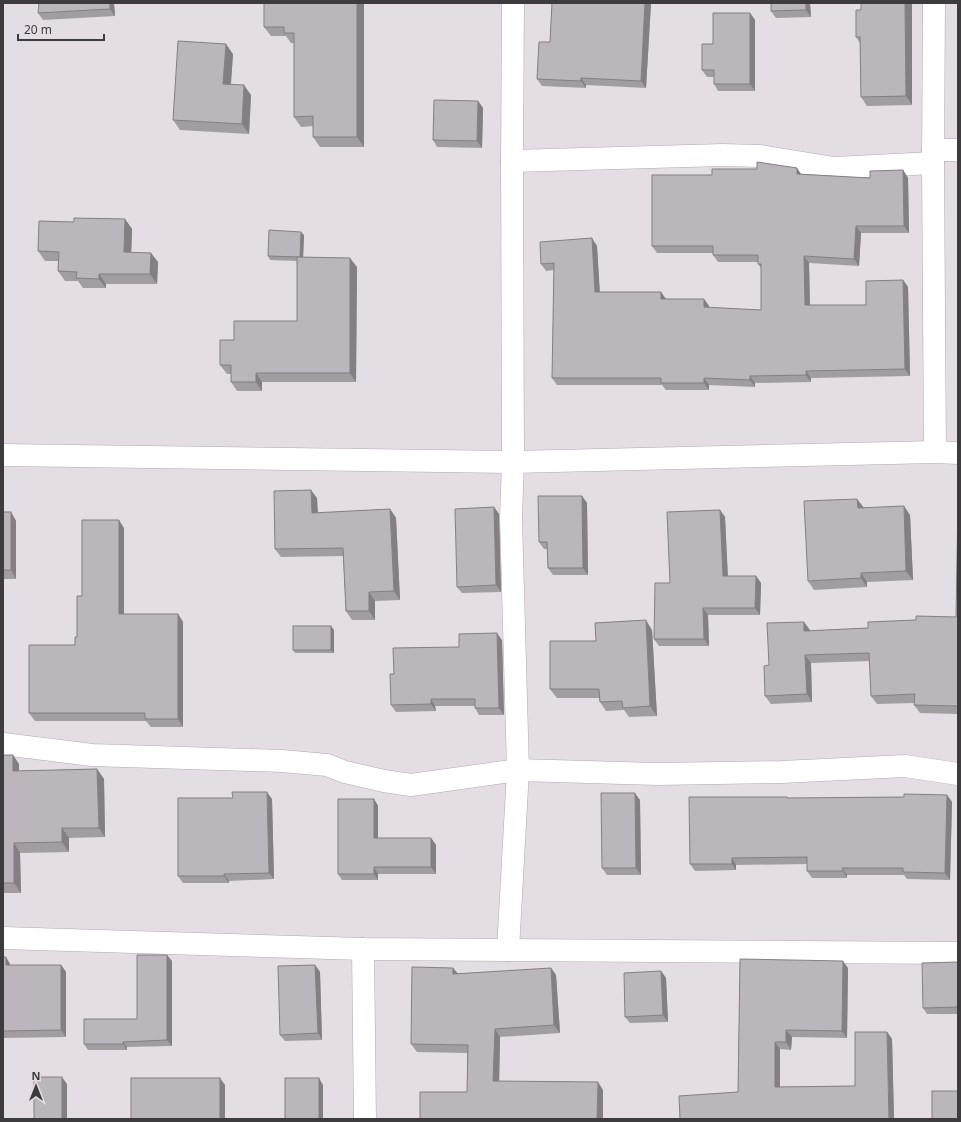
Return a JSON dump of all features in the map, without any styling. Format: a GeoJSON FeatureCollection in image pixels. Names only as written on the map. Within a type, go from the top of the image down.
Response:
{"type":"FeatureCollection","features":[{"type":"Feature","properties":{"kind":"street"},"geometry":{"type":"LineString","coordinates":[[508,950],[518,770],[511,518],[513,462],[513,3]]}},
{"type":"Feature","properties":{"kind":"street"},"geometry":{"type":"LineString","coordinates":[[934,3],[935,452]]}},
{"type":"Feature","properties":{"kind":"street"},"geometry":{"type":"LineString","coordinates":[[512,162],[722,155],[760,156],[834,168],[934,156],[958,150]]}},
{"type":"Feature","properties":{"kind":"street"},"geometry":{"type":"LineString","coordinates":[[3,455],[513,462],[935,452],[958,453]]}},
{"type":"Feature","properties":{"kind":"street"},"geometry":{"type":"LineString","coordinates":[[3,744],[92,755],[282,761],[327,765],[345,772],[384,781],[411,785],[518,770],[657,774],[782,772],[905,766],[958,774]]}},
{"type":"Feature","properties":{"kind":"street"},"geometry":{"type":"LineString","coordinates":[[3,938],[363,949],[958,953]]}},
{"type":"Feature","properties":{"kind":"street"},"geometry":{"type":"LineString","coordinates":[[363,949],[365,1119]]}},
{"type":"Feature","properties":{"kind":"building"},"geometry":{"type":"Polygon","coordinates":[[[39,3],[110,3],[110,9],[38,13],[39,3]]]}},
{"type":"Feature","properties":{"kind":"building"},"geometry":{"type":"Polygon","coordinates":[[[264,3],[357,3],[357,137],[313,137],[313,116],[294,117],[294,33],[284,33],[284,27],[264,27],[264,3]]]}},
{"type":"Feature","properties":{"kind":"building"},"geometry":{"type":"Polygon","coordinates":[[[552,3],[645,3],[641,81],[581,78],[581,81],[537,79],[539,42],[550,42],[552,3]]]}},
{"type":"Feature","properties":{"kind":"building"},"geometry":{"type":"Polygon","coordinates":[[[771,3],[806,3],[806,10],[771,11],[771,3]]]}},
{"type":"Feature","properties":{"kind":"building"},"geometry":{"type":"Polygon","coordinates":[[[861,3],[905,3],[906,96],[861,97],[860,37],[856,37],[856,10],[861,10],[861,3]]]}},
{"type":"Feature","properties":{"kind":"building"},"geometry":{"type":"Polygon","coordinates":[[[713,13],[750,13],[750,84],[714,84],[714,70],[702,70],[702,44],[713,44],[713,13]]]}},
{"type":"Feature","properties":{"kind":"building"},"geometry":{"type":"Polygon","coordinates":[[[178,41],[226,44],[223,84],[244,85],[242,124],[173,120],[178,41]]]}},
{"type":"Feature","properties":{"kind":"building"},"geometry":{"type":"Polygon","coordinates":[[[434,100],[478,101],[477,141],[433,140],[434,100]]]}},
{"type":"Feature","properties":{"kind":"building"},"geometry":{"type":"Polygon","coordinates":[[[757,162],[797,168],[797,174],[870,178],[870,171],[903,170],[904,226],[856,226],[854,259],[804,256],[805,305],[866,305],[866,281],[903,280],[905,369],[806,371],[806,375],[750,376],[750,380],[704,378],[704,383],[661,383],[661,378],[552,378],[554,263],[541,264],[540,242],[592,238],[595,292],[661,292],[661,299],[704,299],[704,307],[761,310],[761,264],[758,264],[758,255],[713,255],[713,246],[652,246],[652,175],[712,175],[712,169],[757,169],[757,162]]]}},
{"type":"Feature","properties":{"kind":"building"},"geometry":{"type":"Polygon","coordinates":[[[74,218],[125,219],[124,252],[151,253],[150,274],[99,274],[99,279],[76,278],[77,272],[58,271],[59,252],[38,251],[39,221],[74,222],[74,218]]]}},
{"type":"Feature","properties":{"kind":"building"},"geometry":{"type":"Polygon","coordinates":[[[269,230],[301,232],[300,257],[268,256],[269,230]]]}},
{"type":"Feature","properties":{"kind":"building"},"geometry":{"type":"Polygon","coordinates":[[[297,257],[350,258],[350,373],[256,373],[256,382],[231,382],[231,365],[220,365],[220,340],[234,340],[234,321],[297,321],[297,257]]]}},
{"type":"Feature","properties":{"kind":"building"},"geometry":{"type":"Polygon","coordinates":[[[311,490],[312,513],[390,509],[394,591],[369,592],[369,611],[346,611],[343,548],[275,549],[274,491],[311,490]]]}},
{"type":"Feature","properties":{"kind":"building"},"geometry":{"type":"Polygon","coordinates":[[[538,496],[582,496],[583,568],[548,568],[547,542],[539,542],[538,496]]]}},
{"type":"Feature","properties":{"kind":"building"},"geometry":{"type":"Polygon","coordinates":[[[857,499],[858,508],[904,506],[906,571],[861,573],[861,578],[808,581],[804,501],[857,499]]]}},
{"type":"Feature","properties":{"kind":"building"},"geometry":{"type":"Polygon","coordinates":[[[958,504],[958,706],[914,705],[915,694],[871,696],[869,653],[805,655],[807,694],[765,696],[764,666],[769,665],[767,623],[804,622],[804,631],[868,628],[868,622],[916,620],[916,616],[956,617],[958,504]]]}},
{"type":"Feature","properties":{"kind":"building"},"geometry":{"type":"Polygon","coordinates":[[[494,507],[496,585],[457,587],[455,509],[494,507]]]}},
{"type":"Feature","properties":{"kind":"building"},"geometry":{"type":"Polygon","coordinates":[[[720,510],[723,576],[756,576],[755,608],[703,608],[704,639],[654,639],[655,583],[670,583],[667,512],[720,510]]]}},
{"type":"Feature","properties":{"kind":"building"},"geometry":{"type":"Polygon","coordinates":[[[3,512],[11,512],[11,570],[3,570],[3,512]]]}},
{"type":"Feature","properties":{"kind":"building"},"geometry":{"type":"Polygon","coordinates":[[[82,520],[119,520],[119,614],[178,614],[178,719],[145,719],[145,713],[29,713],[29,645],[75,645],[75,637],[77,637],[77,596],[82,596],[82,520]]]}},
{"type":"Feature","properties":{"kind":"building"},"geometry":{"type":"Polygon","coordinates":[[[646,620],[650,706],[623,708],[622,701],[600,702],[599,689],[550,689],[550,641],[596,641],[595,623],[646,620]]]}},
{"type":"Feature","properties":{"kind":"building"},"geometry":{"type":"Polygon","coordinates":[[[293,626],[331,626],[331,650],[293,650],[293,626]]]}},
{"type":"Feature","properties":{"kind":"building"},"geometry":{"type":"Polygon","coordinates":[[[497,633],[499,708],[475,708],[475,699],[431,699],[431,704],[391,705],[390,674],[394,674],[393,648],[459,647],[459,634],[497,633]]]}},
{"type":"Feature","properties":{"kind":"building"},"geometry":{"type":"Polygon","coordinates":[[[3,755],[13,755],[13,771],[97,769],[99,828],[62,828],[62,842],[14,843],[14,883],[3,883],[3,755]]]}},
{"type":"Feature","properties":{"kind":"building"},"geometry":{"type":"Polygon","coordinates":[[[232,792],[267,792],[269,873],[224,874],[224,876],[178,876],[178,798],[233,798],[232,792]]]}},
{"type":"Feature","properties":{"kind":"building"},"geometry":{"type":"Polygon","coordinates":[[[601,793],[635,793],[636,868],[602,868],[601,793]]]}},
{"type":"Feature","properties":{"kind":"building"},"geometry":{"type":"Polygon","coordinates":[[[904,794],[947,795],[945,873],[903,872],[903,868],[842,868],[843,871],[807,871],[807,857],[732,858],[732,864],[690,864],[689,797],[904,797],[904,794]]]}},
{"type":"Feature","properties":{"kind":"building"},"geometry":{"type":"Polygon","coordinates":[[[338,799],[374,799],[374,838],[431,838],[431,867],[374,867],[374,874],[338,874],[338,799]]]}},
{"type":"Feature","properties":{"kind":"building"},"geometry":{"type":"Polygon","coordinates":[[[137,955],[167,955],[167,1040],[123,1042],[123,1044],[84,1044],[84,1019],[137,1019],[137,955]]]}},
{"type":"Feature","properties":{"kind":"building"},"geometry":{"type":"Polygon","coordinates":[[[3,957],[6,957],[6,965],[61,965],[61,1030],[3,1031],[3,957]]]}},
{"type":"Feature","properties":{"kind":"building"},"geometry":{"type":"Polygon","coordinates":[[[740,959],[843,961],[842,1031],[786,1030],[786,1042],[775,1042],[775,1087],[855,1086],[855,1032],[887,1032],[889,1119],[680,1119],[679,1096],[738,1092],[740,959]]]}},
{"type":"Feature","properties":{"kind":"building"},"geometry":{"type":"Polygon","coordinates":[[[958,962],[958,1007],[923,1008],[922,963],[958,962]]]}},
{"type":"Feature","properties":{"kind":"building"},"geometry":{"type":"Polygon","coordinates":[[[315,965],[318,1033],[280,1035],[278,966],[315,965]]]}},
{"type":"Feature","properties":{"kind":"building"},"geometry":{"type":"Polygon","coordinates":[[[412,967],[453,968],[453,974],[551,968],[554,1025],[495,1029],[493,1081],[598,1082],[597,1119],[420,1119],[420,1092],[467,1092],[468,1045],[411,1044],[412,967]]]}},
{"type":"Feature","properties":{"kind":"building"},"geometry":{"type":"Polygon","coordinates":[[[661,971],[663,1015],[625,1017],[624,973],[661,971]]]}},
{"type":"Feature","properties":{"kind":"building"},"geometry":{"type":"Polygon","coordinates":[[[34,1077],[62,1077],[62,1119],[34,1119],[34,1077]]]}},
{"type":"Feature","properties":{"kind":"building"},"geometry":{"type":"Polygon","coordinates":[[[131,1078],[220,1078],[220,1119],[131,1119],[131,1078]]]}},
{"type":"Feature","properties":{"kind":"building"},"geometry":{"type":"Polygon","coordinates":[[[285,1078],[319,1078],[319,1119],[285,1119],[285,1078]]]}},
{"type":"Feature","properties":{"kind":"building"},"geometry":{"type":"Polygon","coordinates":[[[932,1091],[958,1091],[958,1119],[932,1119],[932,1091]]]}}]}
